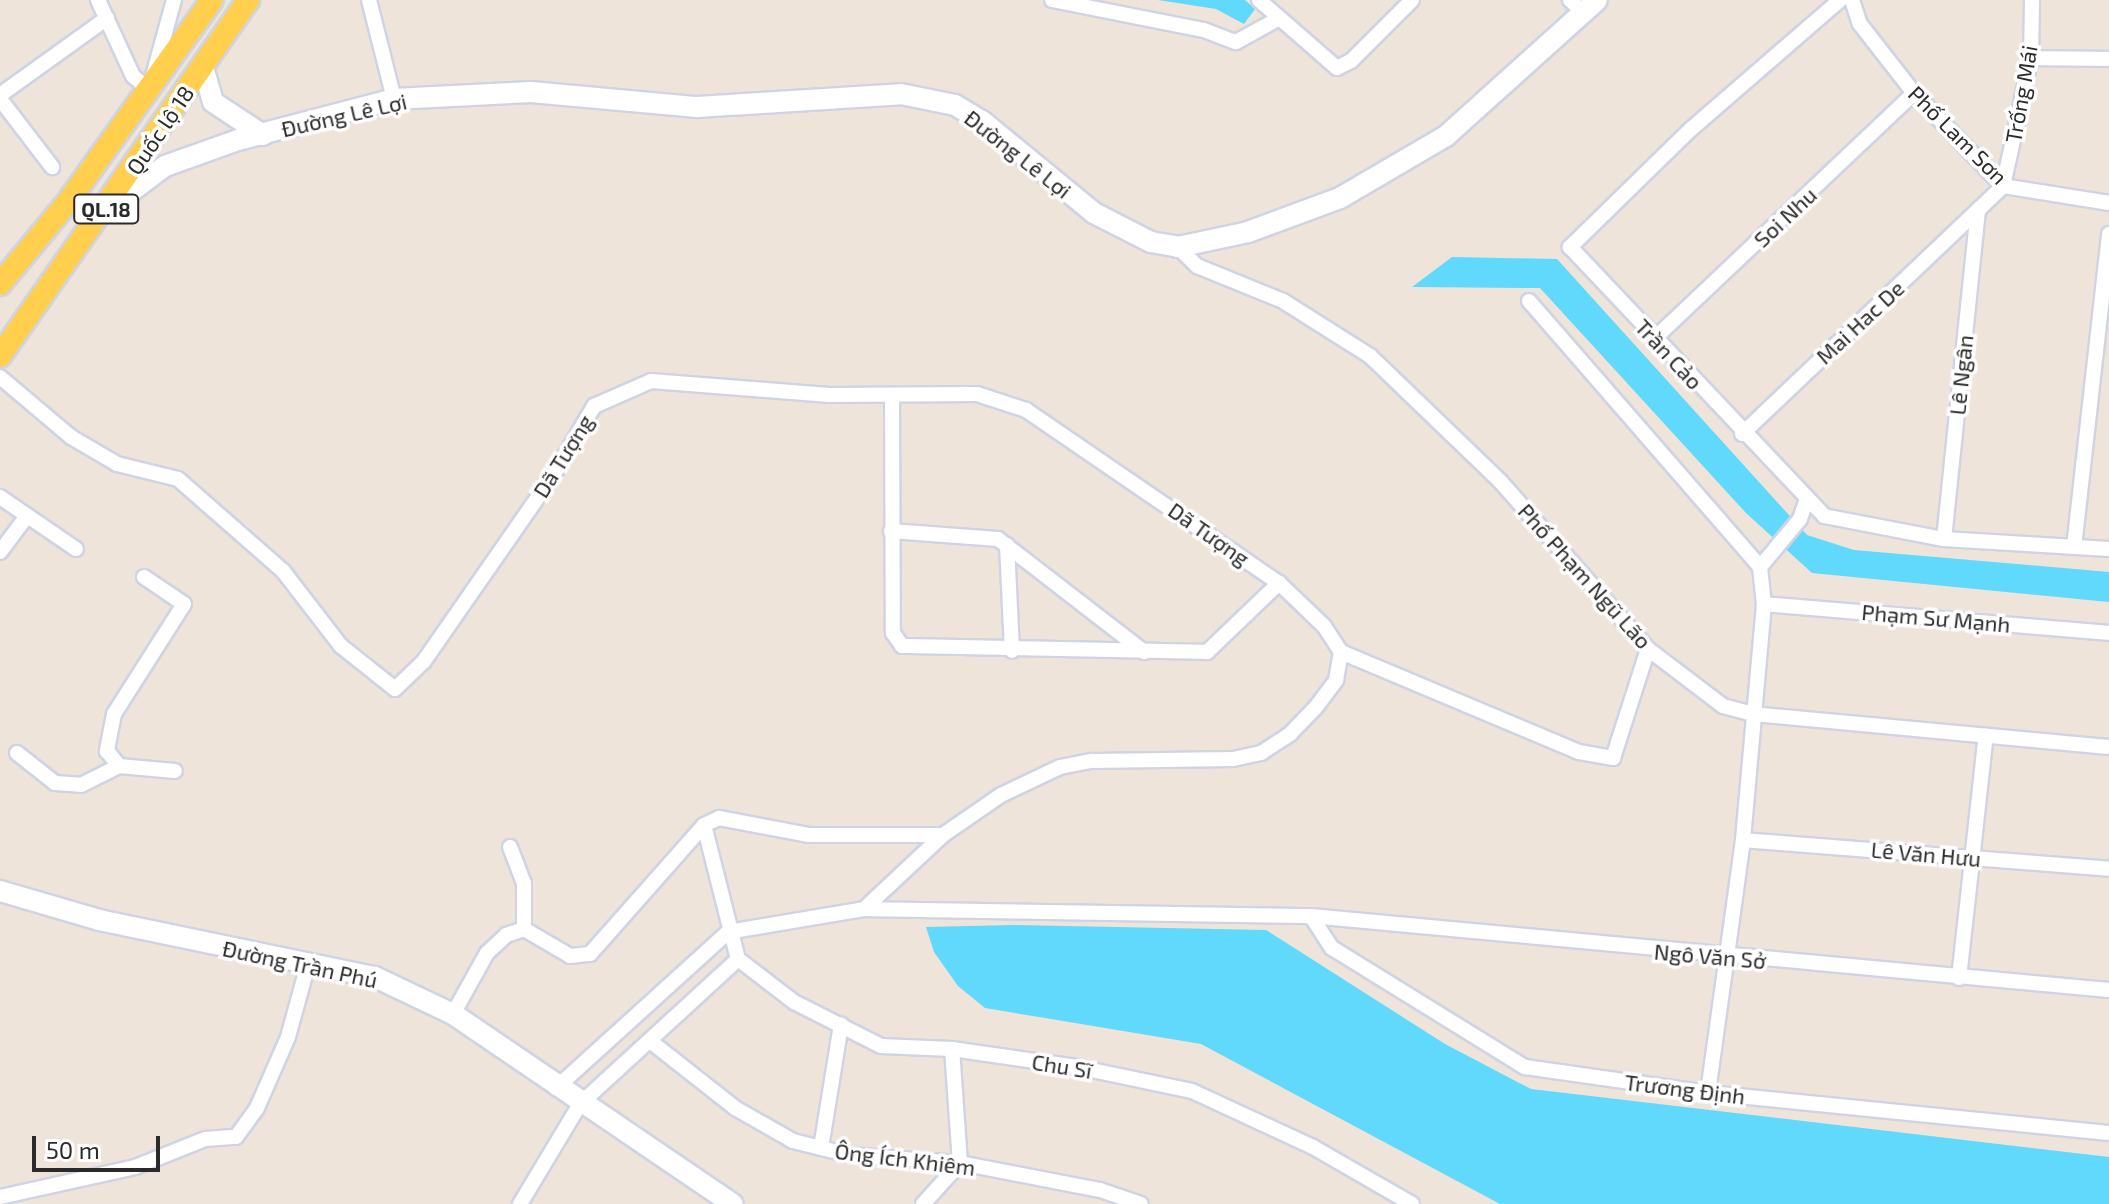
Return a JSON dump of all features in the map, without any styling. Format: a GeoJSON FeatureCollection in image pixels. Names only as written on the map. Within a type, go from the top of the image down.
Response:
{"type":"FeatureCollection","features":[{"type":"Feature","properties":{"kind":"main road","name":"Quốc lộ 18"},"geometry":{"type":"LineString","coordinates":[[0,284],[150,91],[183,42],[187,9],[212,0]]}},
{"type":"Feature","properties":{"kind":"main road","name":"Quốc lộ 18"},"geometry":{"type":"LineString","coordinates":[[228,43],[248,0]]}},
{"type":"Feature","properties":{"kind":"main road","name":"Quốc lộ 18"},"geometry":{"type":"LineString","coordinates":[[0,356],[105,211],[205,63],[228,43],[264,0]]}},
{"type":"Feature","properties":{"kind":"street"},"geometry":{"type":"LineString","coordinates":[[98,0],[133,76],[150,91],[187,9]]}},
{"type":"Feature","properties":{"kind":"street"},"geometry":{"type":"LineString","coordinates":[[369,0],[394,99]]}},
{"type":"Feature","properties":{"kind":"street"},"geometry":{"type":"LineString","coordinates":[[1052,0],[1204,30],[1236,42],[1278,19]]}},
{"type":"Feature","properties":{"kind":"street"},"geometry":{"type":"LineString","coordinates":[[1259,0],[1337,68],[1351,61],[1412,0]]}},
{"type":"Feature","properties":{"kind":"street","name":"Trần Cảo"},"geometry":{"type":"LineString","coordinates":[[1840,0],[1690,130],[1570,247],[1742,434],[1824,516],[1944,539],[2109,549]]}},
{"type":"Feature","properties":{"kind":"street","name":"Phố Lam Sơn"},"geometry":{"type":"LineString","coordinates":[[1852,0],[1860,24],[1914,93],[2003,186],[2109,203]]}},
{"type":"Feature","properties":{"kind":"street","name":"Trống Mái"},"geometry":{"type":"LineString","coordinates":[[2003,186],[2031,58],[2032,0]]}},
{"type":"Feature","properties":{"kind":"street","name":"Đường Lê Lợi"},"geometry":{"type":"LineString","coordinates":[[105,211],[165,166],[394,99],[531,92],[697,107],[864,94],[937,98],[982,121],[1094,213],[1151,242],[1178,247],[1248,232],[1340,198],[1446,136],[1583,4]]}},
{"type":"Feature","properties":{"kind":"street"},"geometry":{"type":"LineString","coordinates":[[52,167],[0,97],[107,18]]}},
{"type":"Feature","properties":{"kind":"street"},"geometry":{"type":"LineString","coordinates":[[2031,58],[2109,59]]}},
{"type":"Feature","properties":{"kind":"street","name":"Đường Lê Lợi"},"geometry":{"type":"LineString","coordinates":[[205,63],[213,102],[263,135]]}},
{"type":"Feature","properties":{"kind":"street","name":"Soi Nhu"},"geometry":{"type":"LineString","coordinates":[[1654,339],[1914,93]]}},
{"type":"Feature","properties":{"kind":"street","name":"Mai Hac De"},"geometry":{"type":"LineString","coordinates":[[1742,434],[2003,186]]}},
{"type":"Feature","properties":{"kind":"street","name":"Lê Ngân"},"geometry":{"type":"LineString","coordinates":[[1944,539],[1978,210]]}},
{"type":"Feature","properties":{"kind":"street"},"geometry":{"type":"LineString","coordinates":[[2074,547],[2109,234]]}},
{"type":"Feature","properties":{"kind":"street","name":"Phố Phạm Ngũ Lão"},"geometry":{"type":"LineString","coordinates":[[1178,247],[1197,266],[1283,301],[1370,356],[1500,481],[1648,649],[1723,706],[1753,714],[2109,747]]}},
{"type":"Feature","properties":{"kind":"street"},"geometry":{"type":"LineString","coordinates":[[1529,301],[1764,562]]}},
{"type":"Feature","properties":{"kind":"street","name":"Dã Tượng"},"geometry":{"type":"LineString","coordinates":[[0,377],[71,437],[117,464],[178,479],[283,571],[341,646],[395,689],[424,661],[554,474],[594,406],[651,381],[770,392],[977,394],[1026,410],[1279,583],[1324,626],[1341,652]]}},
{"type":"Feature","properties":{"kind":"street"},"geometry":{"type":"LineString","coordinates":[[892,395],[893,633],[902,646],[1012,651],[1207,652],[1279,583]]}},
{"type":"Feature","properties":{"kind":"street"},"geometry":{"type":"LineString","coordinates":[[0,497],[76,549]]}},
{"type":"Feature","properties":{"kind":"street"},"geometry":{"type":"LineString","coordinates":[[1708,1093],[1743,840],[1764,604],[1764,562],[1800,519],[1807,499]]}},
{"type":"Feature","properties":{"kind":"street"},"geometry":{"type":"LineString","coordinates":[[0,552],[27,516]]}},
{"type":"Feature","properties":{"kind":"street"},"geometry":{"type":"LineString","coordinates":[[891,531],[987,535],[1007,545],[1144,652]]}},
{"type":"Feature","properties":{"kind":"street"},"geometry":{"type":"LineString","coordinates":[[1007,545],[1012,651]]}},
{"type":"Feature","properties":{"kind":"street"},"geometry":{"type":"LineString","coordinates":[[119,766],[107,751],[107,730],[184,604],[144,577]]}},
{"type":"Feature","properties":{"kind":"street","name":"Phạm Sư Mạnh"},"geometry":{"type":"LineString","coordinates":[[1764,604],[2109,633]]}},
{"type":"Feature","properties":{"kind":"street"},"geometry":{"type":"LineString","coordinates":[[556,1088],[728,932],[864,909],[943,835],[1001,795],[1060,767],[1092,761],[1233,759],[1261,753],[1290,734],[1316,707],[1336,680],[1341,652],[1539,738],[1613,758],[1648,649]]}},
{"type":"Feature","properties":{"kind":"street"},"geometry":{"type":"LineString","coordinates":[[1959,978],[1986,735]]}},
{"type":"Feature","properties":{"kind":"street"},"geometry":{"type":"LineString","coordinates":[[17,753],[55,783],[81,785],[119,766],[175,771]]}},
{"type":"Feature","properties":{"kind":"street"},"geometry":{"type":"LineString","coordinates":[[524,929],[554,950],[579,957],[590,954],[704,825],[719,818],[809,835],[943,835]]}},
{"type":"Feature","properties":{"kind":"street","name":"Chu Sĩ"},"geometry":{"type":"LineString","coordinates":[[704,825],[728,932],[738,959],[778,993],[881,1046],[952,1049],[1077,1067],[1192,1091],[1313,1147],[1412,1204]]}},
{"type":"Feature","properties":{"kind":"street","name":"Lê Văn Hưu"},"geometry":{"type":"LineString","coordinates":[[1743,840],[2109,869]]}},
{"type":"Feature","properties":{"kind":"street"},"geometry":{"type":"LineString","coordinates":[[510,847],[524,883],[524,929]]}},
{"type":"Feature","properties":{"kind":"street","name":"Đường Trần Phú"},"geometry":{"type":"LineString","coordinates":[[0,891],[99,920],[375,977],[453,1014],[556,1088],[733,1204]]}},
{"type":"Feature","properties":{"kind":"street","name":"Ngô Văn Sở"},"geometry":{"type":"LineString","coordinates":[[864,909],[1311,916],[1726,958],[2109,990]]}},
{"type":"Feature","properties":{"kind":"street","name":"Trương Định"},"geometry":{"type":"LineString","coordinates":[[1311,916],[1332,948],[1525,1067],[1708,1093],[2109,1133]]}},
{"type":"Feature","properties":{"kind":"street"},"geometry":{"type":"LineString","coordinates":[[453,1014],[487,953],[506,935],[524,929]]}},
{"type":"Feature","properties":{"kind":"street"},"geometry":{"type":"LineString","coordinates":[[520,1204],[580,1104],[738,959]]}},
{"type":"Feature","properties":{"kind":"street"},"geometry":{"type":"LineString","coordinates":[[0,1197],[135,1167],[205,1139],[236,1137],[257,1108],[276,1066],[309,961]]}},
{"type":"Feature","properties":{"kind":"street"},"geometry":{"type":"LineString","coordinates":[[821,1148],[841,1025]]}},
{"type":"Feature","properties":{"kind":"street","name":"Ông Ích Khiêm"},"geometry":{"type":"LineString","coordinates":[[650,1041],[735,1108],[793,1141],[906,1162],[960,1163],[1100,1190],[1141,1204]]}},
{"type":"Feature","properties":{"kind":"street"},"geometry":{"type":"LineString","coordinates":[[923,1204],[960,1163],[952,1049]]}},
{"type":"Feature","properties":{"kind":"water"},"geometry":{"type":"Polygon","coordinates":[[[1158,0],[1245,0],[1255,9],[1244,24],[1216,9],[1158,0]]]}},
{"type":"Feature","properties":{"kind":"water"},"geometry":{"type":"Polygon","coordinates":[[[1452,257],[1557,259],[1807,535],[1854,550],[2109,572],[2109,602],[1812,573],[1746,513],[1540,288],[1412,287],[1452,257]]]}},
{"type":"Feature","properties":{"kind":"water"},"geometry":{"type":"Polygon","coordinates":[[[1013,925],[1266,930],[1445,1044],[1531,1089],[2109,1157],[2109,1204],[1500,1204],[1201,1044],[985,1008],[958,986],[934,952],[926,927],[1013,925]]]}}]}
